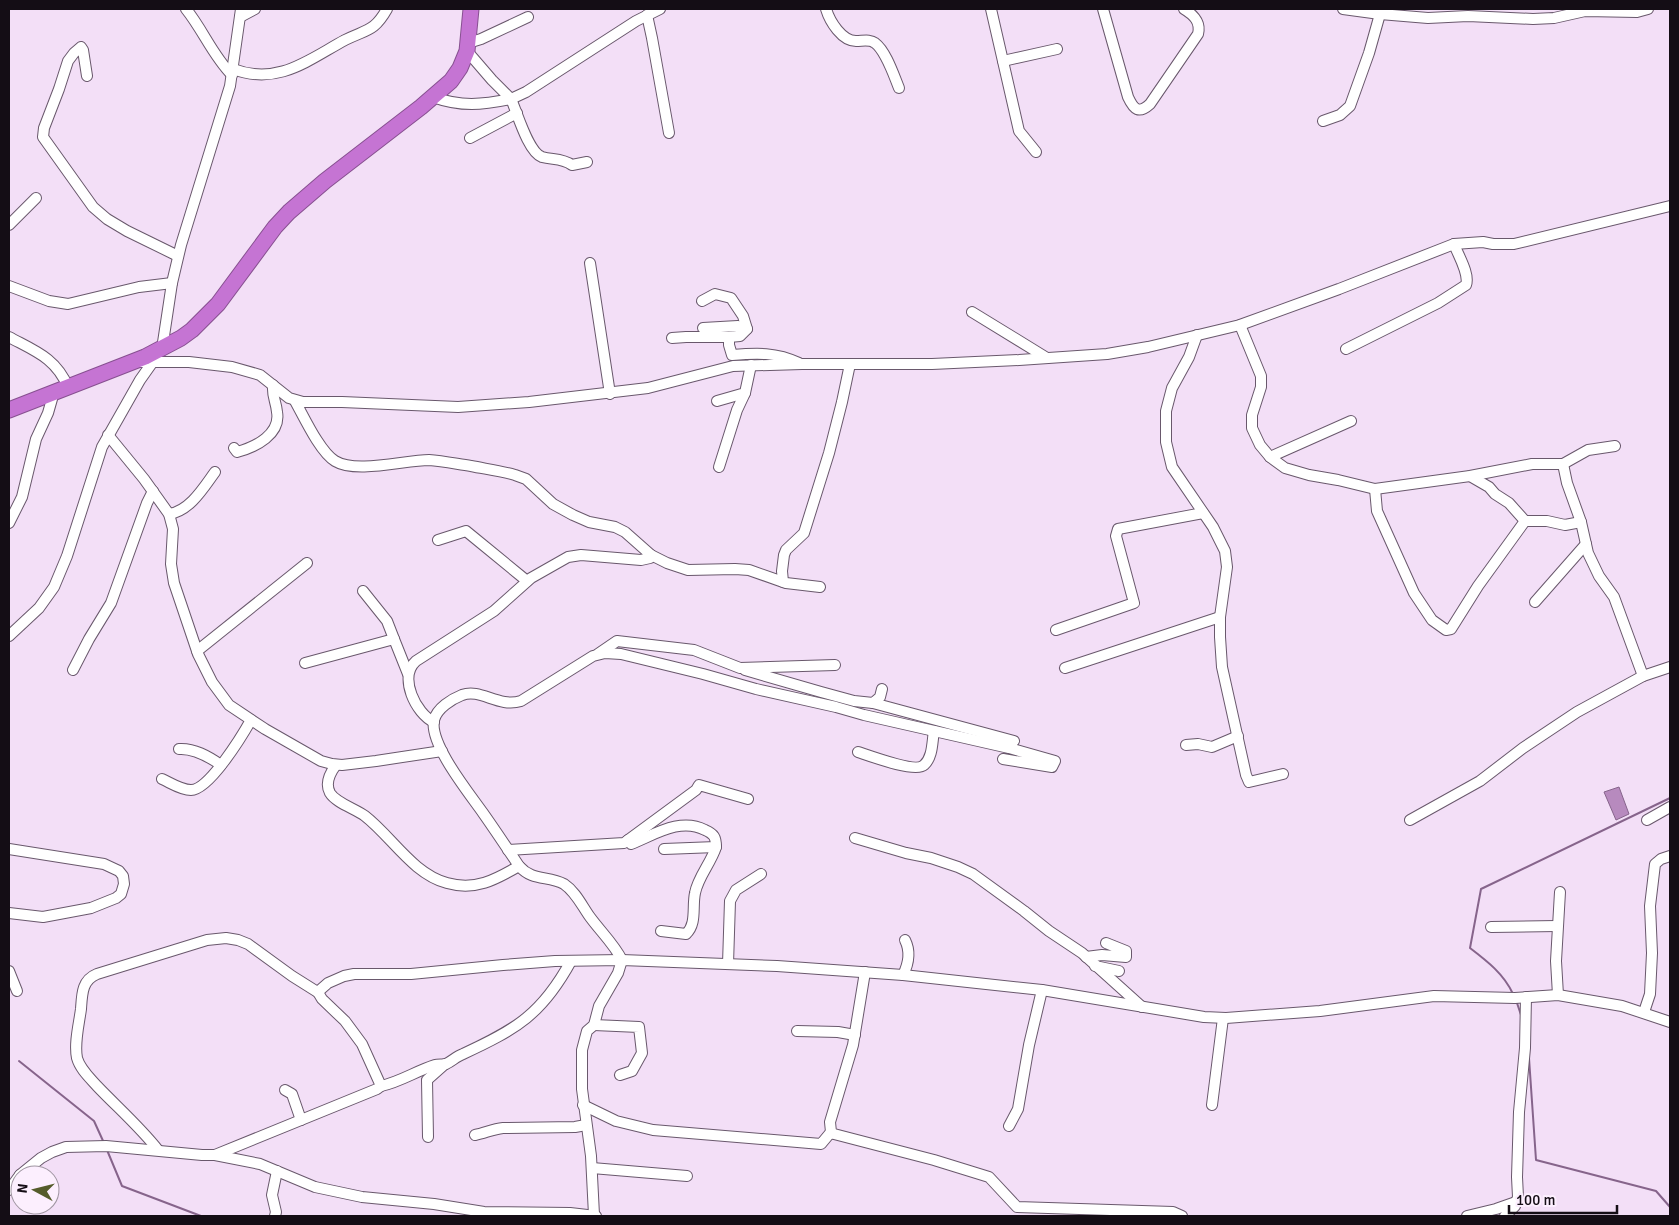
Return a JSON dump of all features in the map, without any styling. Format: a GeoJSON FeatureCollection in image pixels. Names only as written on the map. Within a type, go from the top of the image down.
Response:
{"type":"FeatureCollection","features":[{"type":"Feature","properties":{"kind":"highway"},"geometry":{"type":"LineString","coordinates":[[9,410],[162,349],[192,330],[218,304],[275,227],[289,212],[325,181],[433,97],[456,74],[468,47],[471,9]]}},
{"type":"Feature","properties":{"kind":"street"},"geometry":{"type":"LineString","coordinates":[[186,9],[199,26],[220,62],[233,72],[262,74],[279,73],[293,69],[370,30],[379,23],[388,9]]}},
{"type":"Feature","properties":{"kind":"street"},"geometry":{"type":"LineString","coordinates":[[162,349],[178,256],[233,72],[240,13],[255,9]]}},
{"type":"Feature","properties":{"kind":"street"},"geometry":{"type":"LineString","coordinates":[[433,97],[454,103],[472,105],[511,99],[526,92],[647,15],[660,9]]}},
{"type":"Feature","properties":{"kind":"street"},"geometry":{"type":"LineString","coordinates":[[826,9],[833,23],[846,39],[856,41],[869,40],[878,46],[899,88]]}},
{"type":"Feature","properties":{"kind":"street"},"geometry":{"type":"LineString","coordinates":[[990,9],[1019,131],[1036,152]]}},
{"type":"Feature","properties":{"kind":"street"},"geometry":{"type":"LineString","coordinates":[[1103,9],[1128,97],[1132,106],[1136,109],[1144,109],[1150,104],[1198,34],[1199,26],[1195,18],[1184,9]]}},
{"type":"Feature","properties":{"kind":"street"},"geometry":{"type":"LineString","coordinates":[[1343,9],[1428,18],[1468,16],[1554,18],[1585,11],[1637,12],[1648,9]]}},
{"type":"Feature","properties":{"kind":"street"},"geometry":{"type":"LineString","coordinates":[[1323,121],[1340,115],[1350,106],[1369,53],[1380,14]]}},
{"type":"Feature","properties":{"kind":"street"},"geometry":{"type":"LineString","coordinates":[[647,15],[669,133]]}},
{"type":"Feature","properties":{"kind":"street"},"geometry":{"type":"LineString","coordinates":[[528,17],[468,47],[492,80],[511,99],[535,152],[541,157],[562,160],[572,165],[587,162]]}},
{"type":"Feature","properties":{"kind":"street"},"geometry":{"type":"LineString","coordinates":[[87,76],[83,50],[81,48],[68,61],[44,128],[43,137],[93,207],[127,231],[178,256]]}},
{"type":"Feature","properties":{"kind":"street"},"geometry":{"type":"LineString","coordinates":[[1003,61],[1057,49]]}},
{"type":"Feature","properties":{"kind":"street"},"geometry":{"type":"LineString","coordinates":[[470,138],[517,113]]}},
{"type":"Feature","properties":{"kind":"street"},"geometry":{"type":"LineString","coordinates":[[9,225],[36,198]]}},
{"type":"Feature","properties":{"kind":"street"},"geometry":{"type":"LineString","coordinates":[[134,361],[152,363],[189,362],[232,367],[260,375],[285,396],[295,401],[458,408],[610,394],[672,383],[733,366],[932,364],[1107,354],[1148,347],[1240,325],[1454,244],[1483,242],[1514,244],[1670,206]]}},
{"type":"Feature","properties":{"kind":"street"},"geometry":{"type":"LineString","coordinates":[[1346,349],[1438,304],[1466,285],[1468,280],[1466,270],[1454,244]]}},
{"type":"Feature","properties":{"kind":"street"},"geometry":{"type":"LineString","coordinates":[[590,263],[610,394]]}},
{"type":"Feature","properties":{"kind":"street"},"geometry":{"type":"LineString","coordinates":[[9,286],[38,298],[68,304],[139,286],[172,283]]}},
{"type":"Feature","properties":{"kind":"street"},"geometry":{"type":"LineString","coordinates":[[702,301],[716,294],[730,298],[743,316],[747,329]]}},
{"type":"Feature","properties":{"kind":"street"},"geometry":{"type":"LineString","coordinates":[[972,312],[1046,358]]}},
{"type":"Feature","properties":{"kind":"street"},"geometry":{"type":"LineString","coordinates":[[1240,325],[1261,376],[1261,388],[1252,415],[1252,428],[1260,445],[1270,457],[1285,468],[1308,475],[1375,489],[1470,476],[1532,464],[1563,464],[1588,450],[1616,446]]}},
{"type":"Feature","properties":{"kind":"street"},"geometry":{"type":"LineString","coordinates":[[703,328],[738,326],[747,329]]}},
{"type":"Feature","properties":{"kind":"street"},"geometry":{"type":"LineString","coordinates":[[672,338],[740,336],[747,329]]}},
{"type":"Feature","properties":{"kind":"street"},"geometry":{"type":"LineString","coordinates":[[1197,335],[1172,388],[1166,411],[1166,442],[1172,467],[1220,538],[1225,551],[1227,567],[1220,617],[1222,667],[1240,752],[1249,782],[1284,774]]}},
{"type":"Feature","properties":{"kind":"street"},"geometry":{"type":"LineString","coordinates":[[9,337],[36,351],[54,364],[64,376],[61,389],[36,439],[23,492],[9,523]]}},
{"type":"Feature","properties":{"kind":"street"},"geometry":{"type":"LineString","coordinates":[[729,337],[732,355],[760,353],[787,357],[802,364]]}},
{"type":"Feature","properties":{"kind":"street"},"geometry":{"type":"LineString","coordinates":[[9,636],[39,608],[54,587],[67,556],[97,459],[108,436],[152,363]]}},
{"type":"Feature","properties":{"kind":"street"},"geometry":{"type":"LineString","coordinates":[[783,582],[784,554],[804,533],[829,454],[850,364]]}},
{"type":"Feature","properties":{"kind":"street"},"geometry":{"type":"LineString","coordinates":[[719,467],[737,410],[745,392],[751,365]]}},
{"type":"Feature","properties":{"kind":"street"},"geometry":{"type":"LineString","coordinates":[[234,448],[237,452],[248,449],[273,433],[278,422],[277,410],[272,396],[273,385]]}},
{"type":"Feature","properties":{"kind":"street"},"geometry":{"type":"LineString","coordinates":[[717,401],[745,392]]}},
{"type":"Feature","properties":{"kind":"street"},"geometry":{"type":"LineString","coordinates":[[295,401],[324,451],[341,464],[387,466],[410,462],[437,461],[516,475],[526,479],[553,504],[589,522],[615,527],[625,532],[651,555],[667,563],[688,570],[749,570],[783,582],[820,587]]}},
{"type":"Feature","properties":{"kind":"street"},"geometry":{"type":"LineString","coordinates":[[1270,457],[1351,421]]}},
{"type":"Feature","properties":{"kind":"street"},"geometry":{"type":"LineString","coordinates":[[108,436],[122,451],[169,514],[173,530],[172,577],[197,651],[212,682],[223,699],[251,720],[321,761],[336,765],[442,752]]}},
{"type":"Feature","properties":{"kind":"street"},"geometry":{"type":"LineString","coordinates":[[1563,464],[1567,483],[1581,522],[1588,553],[1599,576],[1614,597],[1643,676]]}},
{"type":"Feature","properties":{"kind":"street"},"geometry":{"type":"LineString","coordinates":[[169,514],[178,513],[197,496],[215,472]]}},
{"type":"Feature","properties":{"kind":"street"},"geometry":{"type":"LineString","coordinates":[[1470,476],[1509,504],[1525,521],[1546,521],[1565,525],[1581,522]]}},
{"type":"Feature","properties":{"kind":"street"},"geometry":{"type":"LineString","coordinates":[[1375,489],[1377,511],[1414,593],[1432,620],[1446,630],[1451,629],[1478,586],[1525,521]]}},
{"type":"Feature","properties":{"kind":"street"},"geometry":{"type":"LineString","coordinates":[[74,670],[89,639],[111,602],[153,491]]}},
{"type":"Feature","properties":{"kind":"street"},"geometry":{"type":"LineString","coordinates":[[1056,630],[1134,603],[1116,536],[1118,529],[1203,513]]}},
{"type":"Feature","properties":{"kind":"street"},"geometry":{"type":"LineString","coordinates":[[438,540],[466,531],[527,581]]}},
{"type":"Feature","properties":{"kind":"street"},"geometry":{"type":"LineString","coordinates":[[1535,602],[1586,544]]}},
{"type":"Feature","properties":{"kind":"street"},"geometry":{"type":"LineString","coordinates":[[408,674],[416,661],[494,611],[527,581],[550,566],[572,556],[580,555],[641,560],[650,558],[651,555]]}},
{"type":"Feature","properties":{"kind":"street"},"geometry":{"type":"LineString","coordinates":[[197,651],[307,563]]}},
{"type":"Feature","properties":{"kind":"street"},"geometry":{"type":"LineString","coordinates":[[363,591],[387,621],[408,674],[408,685],[420,710],[426,718],[434,722]]}},
{"type":"Feature","properties":{"kind":"street"},"geometry":{"type":"LineString","coordinates":[[1065,668],[1220,617]]}},
{"type":"Feature","properties":{"kind":"street"},"geometry":{"type":"LineString","coordinates":[[305,663],[394,639]]}},
{"type":"Feature","properties":{"kind":"street"},"geometry":{"type":"LineString","coordinates":[[32,1165],[52,1152],[66,1147],[106,1146],[184,1154],[215,1155],[260,1164],[315,1187],[370,1198],[434,1204],[484,1212],[560,1213],[595,1216],[592,1168],[583,1105],[582,1050],[587,1031],[594,1025],[599,1006],[618,973],[622,960],[617,950],[591,919],[572,891],[562,883],[531,876],[519,866],[442,752],[434,722],[437,713],[468,693],[503,703],[516,702],[528,698],[617,641],[694,650],[750,672],[788,683],[854,701],[873,703],[1014,741]]}},
{"type":"Feature","properties":{"kind":"street"},"geometry":{"type":"LineString","coordinates":[[597,655],[605,653],[626,656],[766,692],[836,707],[1055,761],[1052,767],[1003,760]]}},
{"type":"Feature","properties":{"kind":"street"},"geometry":{"type":"LineString","coordinates":[[740,668],[835,665]]}},
{"type":"Feature","properties":{"kind":"street"},"geometry":{"type":"LineString","coordinates":[[1410,820],[1480,781],[1523,748],[1578,712],[1643,676],[1670,667]]}},
{"type":"Feature","properties":{"kind":"street"},"geometry":{"type":"LineString","coordinates":[[873,703],[880,697],[882,688]]}},
{"type":"Feature","properties":{"kind":"street"},"geometry":{"type":"LineString","coordinates":[[162,779],[188,790],[197,789],[205,784],[241,738],[251,720]]}},
{"type":"Feature","properties":{"kind":"street"},"geometry":{"type":"LineString","coordinates":[[858,752],[919,768],[924,766],[932,750],[934,731]]}},
{"type":"Feature","properties":{"kind":"street"},"geometry":{"type":"LineString","coordinates":[[1186,745],[1198,744],[1212,747],[1238,736]]}},
{"type":"Feature","properties":{"kind":"street"},"geometry":{"type":"LineString","coordinates":[[179,749],[186,749],[207,756],[221,765]]}},
{"type":"Feature","properties":{"kind":"street"},"geometry":{"type":"LineString","coordinates":[[336,765],[328,782],[329,790],[334,798],[355,809],[375,824],[407,857],[430,876],[453,884],[480,884],[489,882],[519,866]]}},
{"type":"Feature","properties":{"kind":"street"},"geometry":{"type":"LineString","coordinates":[[508,850],[624,843],[696,790],[699,785],[748,799]]}},
{"type":"Feature","properties":{"kind":"street"},"geometry":{"type":"LineString","coordinates":[[1647,820],[1670,807]]}},
{"type":"Feature","properties":{"kind":"street"},"geometry":{"type":"LineString","coordinates":[[628,840],[631,844],[662,830],[677,826],[701,828],[713,834],[716,838],[713,857],[698,883],[692,911],[694,922],[691,930],[686,934],[661,931]]}},
{"type":"Feature","properties":{"kind":"street"},"geometry":{"type":"LineString","coordinates":[[855,838],[906,853],[931,858],[973,874],[1086,957],[1143,1008]]}},
{"type":"Feature","properties":{"kind":"street"},"geometry":{"type":"LineString","coordinates":[[664,849],[716,847]]}},
{"type":"Feature","properties":{"kind":"street"},"geometry":{"type":"LineString","coordinates":[[9,849],[104,864],[119,871],[124,881],[124,888],[119,896],[91,908],[44,917],[9,913]]}},
{"type":"Feature","properties":{"kind":"street"},"geometry":{"type":"LineString","coordinates":[[1644,1012],[1650,994],[1652,953],[1650,906],[1656,864],[1661,858],[1670,856]]}},
{"type":"Feature","properties":{"kind":"street"},"geometry":{"type":"LineString","coordinates":[[728,964],[730,901],[736,890],[761,874]]}},
{"type":"Feature","properties":{"kind":"street"},"geometry":{"type":"LineString","coordinates":[[1558,995],[1556,961],[1560,892]]}},
{"type":"Feature","properties":{"kind":"street"},"geometry":{"type":"LineString","coordinates":[[1491,926],[1557,926]]}},
{"type":"Feature","properties":{"kind":"street"},"geometry":{"type":"LineString","coordinates":[[158,1150],[149,1138],[109,1099],[78,1062],[77,1048],[83,989],[89,978],[97,974],[207,940],[226,938],[248,944],[319,993],[322,999],[350,1027],[362,1044],[381,1086]]}},
{"type":"Feature","properties":{"kind":"street"},"geometry":{"type":"LineString","coordinates":[[903,975],[908,961],[909,948],[905,940]]}},
{"type":"Feature","properties":{"kind":"street"},"geometry":{"type":"LineString","coordinates":[[1086,957],[1102,955],[1126,957],[1126,951],[1106,942]]}},
{"type":"Feature","properties":{"kind":"street"},"geometry":{"type":"LineString","coordinates":[[319,993],[323,987],[334,980],[354,974],[418,974],[503,964],[622,960],[825,968],[903,975],[1042,990],[1204,1017],[1223,1018],[1320,1011],[1434,996],[1524,998],[1558,995],[1608,1003],[1644,1012],[1670,1022]]}},
{"type":"Feature","properties":{"kind":"street"},"geometry":{"type":"LineString","coordinates":[[428,1137],[427,1080],[445,1064],[501,1036],[523,1021],[556,988],[571,961]]}},
{"type":"Feature","properties":{"kind":"street"},"geometry":{"type":"LineString","coordinates":[[1095,966],[1119,971]]}},
{"type":"Feature","properties":{"kind":"street"},"geometry":{"type":"LineString","coordinates":[[9,971],[17,991]]}},
{"type":"Feature","properties":{"kind":"street"},"geometry":{"type":"LineString","coordinates":[[583,1105],[616,1121],[653,1130],[821,1144],[831,1132],[830,1122],[853,1045],[865,972]]}},
{"type":"Feature","properties":{"kind":"street"},"geometry":{"type":"LineString","coordinates":[[1009,1126],[1018,1109],[1029,1045],[1042,990]]}},
{"type":"Feature","properties":{"kind":"street"},"geometry":{"type":"LineString","coordinates":[[1505,1216],[1517,1202],[1519,1112],[1525,1048],[1524,998]]}},
{"type":"Feature","properties":{"kind":"street"},"geometry":{"type":"LineString","coordinates":[[1212,1105],[1223,1018]]}},
{"type":"Feature","properties":{"kind":"street"},"geometry":{"type":"LineString","coordinates":[[594,1025],[639,1027],[642,1053],[632,1071],[620,1075]]}},
{"type":"Feature","properties":{"kind":"street"},"geometry":{"type":"LineString","coordinates":[[797,1031],[838,1032],[854,1035]]}},
{"type":"Feature","properties":{"kind":"street"},"geometry":{"type":"LineString","coordinates":[[215,1155],[366,1094],[381,1086],[437,1064],[445,1064]]}},
{"type":"Feature","properties":{"kind":"street"},"geometry":{"type":"LineString","coordinates":[[285,1090],[292,1094],[301,1120]]}},
{"type":"Feature","properties":{"kind":"street"},"geometry":{"type":"LineString","coordinates":[[475,1134],[503,1128],[575,1127],[586,1125]]}},
{"type":"Feature","properties":{"kind":"street"},"geometry":{"type":"LineString","coordinates":[[831,1132],[989,1177],[1017,1207],[1173,1212],[1182,1216]]}},
{"type":"Feature","properties":{"kind":"street"},"geometry":{"type":"LineString","coordinates":[[592,1168],[687,1176]]}},
{"type":"Feature","properties":{"kind":"street"},"geometry":{"type":"LineString","coordinates":[[275,1216],[276,1212],[272,1195],[277,1171]]}},
{"type":"Feature","properties":{"kind":"street"},"geometry":{"type":"LineString","coordinates":[[1467,1216],[1517,1202]]}},
{"type":"Feature","properties":{"kind":"shaded area"},"geometry":{"type":"Polygon","coordinates":[[[1619,787],[1629,814],[1616,820],[1604,792],[1619,787]]]}},
{"type":"Feature","properties":{"kind":"waterway"},"geometry":{"type":"LineString","coordinates":[[1513,994],[1500,974],[1470,948],[1481,889],[1670,798]]}},
{"type":"Feature","properties":{"kind":"waterway"},"geometry":{"type":"LineString","coordinates":[[1517,1003],[1521,1015]]}},
{"type":"Feature","properties":{"kind":"waterway"},"geometry":{"type":"LineString","coordinates":[[1529,1058],[1536,1160],[1656,1191],[1670,1207]]}},
{"type":"Feature","properties":{"kind":"waterway"},"geometry":{"type":"LineString","coordinates":[[19,1061],[94,1121],[104,1143]]}},
{"type":"Feature","properties":{"kind":"waterway"},"geometry":{"type":"LineString","coordinates":[[107,1150],[122,1186],[201,1216]]}}]}
